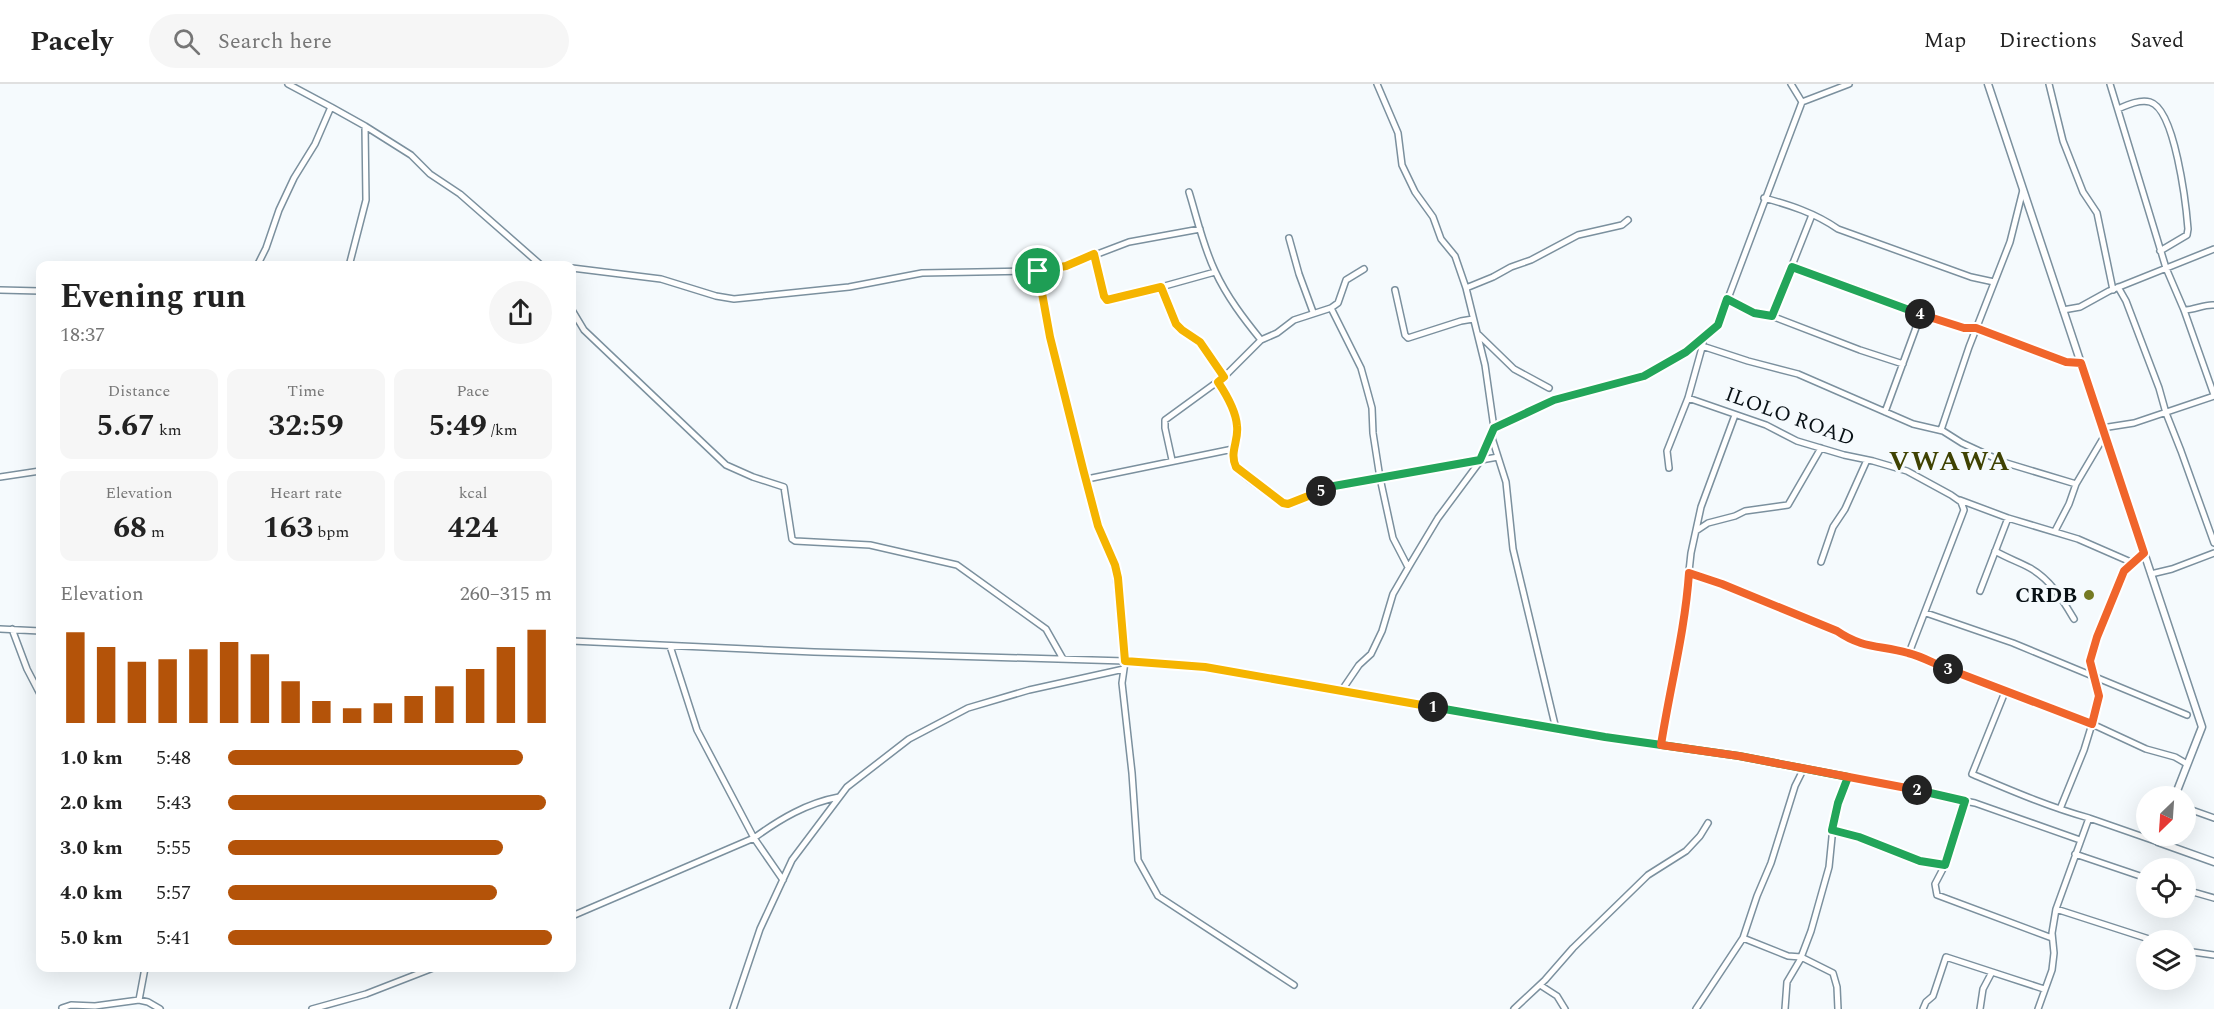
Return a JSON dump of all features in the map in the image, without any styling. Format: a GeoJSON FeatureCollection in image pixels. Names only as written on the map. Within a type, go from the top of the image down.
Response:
{"type":"FeatureCollection","features":[{"type":"Feature","properties":{"kind":"street"},"geometry":{"type":"LineString","coordinates":[[288,84],[365,126],[411,155],[430,174],[460,194],[536,261]]}},
{"type":"Feature","properties":{"kind":"street"},"geometry":{"type":"LineString","coordinates":[[1342,690],[1359,665],[1371,654],[1382,632],[1393,594],[1438,518],[1480,460],[1492,438],[1494,428],[1485,365],[1466,288],[1455,256],[1441,239],[1433,217],[1415,192],[1402,165],[1398,133],[1377,84]]}},
{"type":"Feature","properties":{"kind":"street"},"geometry":{"type":"LineString","coordinates":[[1791,84],[1802,102]]}},
{"type":"Feature","properties":{"kind":"street"},"geometry":{"type":"LineString","coordinates":[[1668,468],[1667,452],[1688,398],[1700,345],[1704,337],[1718,325],[1802,102],[1849,84]]}},
{"type":"Feature","properties":{"kind":"street"},"geometry":{"type":"LineString","coordinates":[[1988,84],[2202,727],[2179,786]]}},
{"type":"Feature","properties":{"kind":"street"},"geometry":{"type":"LineString","coordinates":[[2049,84],[2063,141],[2084,192],[2097,213],[2115,288],[2126,301],[2214,543]]}},
{"type":"Feature","properties":{"kind":"street"},"geometry":{"type":"LineString","coordinates":[[2055,531],[2076,484],[2104,431],[2214,396],[2184,310],[2160,251],[2110,84]]}},
{"type":"Feature","properties":{"kind":"street"},"geometry":{"type":"LineString","coordinates":[[2118,109],[2132,103],[2149,101],[2162,109],[2168,124],[2183,187],[2188,229],[2187,235],[2160,251]]}},
{"type":"Feature","properties":{"kind":"street"},"geometry":{"type":"LineString","coordinates":[[260,261],[279,210],[294,178],[315,144],[331,107]]}},
{"type":"Feature","properties":{"kind":"street"},"geometry":{"type":"LineString","coordinates":[[350,261],[366,200],[365,126]]}},
{"type":"Feature","properties":{"kind":"street"},"geometry":{"type":"LineString","coordinates":[[1941,430],[1976,328],[2010,242],[2023,189]]}},
{"type":"Feature","properties":{"kind":"street"},"geometry":{"type":"LineString","coordinates":[[1189,192],[1215,272],[1226,292],[1261,340]]}},
{"type":"Feature","properties":{"kind":"street"},"geometry":{"type":"LineString","coordinates":[[1764,198],[1823,218],[1838,229],[1971,277],[1994,282]]}},
{"type":"Feature","properties":{"kind":"street"},"geometry":{"type":"LineString","coordinates":[[1772,316],[1812,215]]}},
{"type":"Feature","properties":{"kind":"street"},"geometry":{"type":"LineString","coordinates":[[1466,288],[1510,267],[1531,260],[1578,235],[1622,225],[1628,220]]}},
{"type":"Feature","properties":{"kind":"street"},"geometry":{"type":"LineString","coordinates":[[576,268],[661,279],[716,296],[734,299],[849,287],[922,273],[1038,271],[1066,266],[1129,242],[1200,229]]}},
{"type":"Feature","properties":{"kind":"street"},"geometry":{"type":"LineString","coordinates":[[1289,238],[1313,312]]}},
{"type":"Feature","properties":{"kind":"street"},"geometry":{"type":"LineString","coordinates":[[2063,310],[2080,307],[2115,288],[2214,249]]}},
{"type":"Feature","properties":{"kind":"street"},"geometry":{"type":"LineString","coordinates":[[1094,254],[1107,300],[1215,272]]}},
{"type":"Feature","properties":{"kind":"street"},"geometry":{"type":"LineString","coordinates":[[1792,267],[1921,314],[1964,328],[1976,328],[2066,362],[2081,363]]}},
{"type":"Feature","properties":{"kind":"street"},"geometry":{"type":"LineString","coordinates":[[1172,460],[1165,420],[1224,377],[1261,340],[1277,333],[1294,320],[1331,308],[1341,299],[1346,280],[1364,269]]}},
{"type":"Feature","properties":{"kind":"street"},"geometry":{"type":"LineString","coordinates":[[1038,271],[1050,337],[1098,526],[1115,565],[1118,578],[1125,661],[1122,682],[1132,773],[1138,860],[1158,896],[1294,985]]}},
{"type":"Feature","properties":{"kind":"street"},"geometry":{"type":"LineString","coordinates":[[1161,287],[1176,324],[1200,342],[1224,377]]}},
{"type":"Feature","properties":{"kind":"street"},"geometry":{"type":"LineString","coordinates":[[0,290],[36,291]]}},
{"type":"Feature","properties":{"kind":"street"},"geometry":{"type":"LineString","coordinates":[[1395,290],[1405,335],[1408,338],[1473,319]]}},
{"type":"Feature","properties":{"kind":"street"},"geometry":{"type":"LineString","coordinates":[[1727,299],[1754,313],[1772,316],[1903,364]]}},
{"type":"Feature","properties":{"kind":"street"},"geometry":{"type":"LineString","coordinates":[[2184,310],[2214,305]]}},
{"type":"Feature","properties":{"kind":"street"},"geometry":{"type":"LineString","coordinates":[[1331,308],[1361,368],[1372,408],[1373,433],[1380,478],[1393,538],[1408,567]]}},
{"type":"Feature","properties":{"kind":"street"},"geometry":{"type":"LineString","coordinates":[[1885,412],[1921,314]]}},
{"type":"Feature","properties":{"kind":"street"},"geometry":{"type":"LineString","coordinates":[[576,317],[584,330],[726,465],[760,480],[784,487],[792,539],[801,542],[870,545],[957,565],[1046,629],[1063,659]]}},
{"type":"Feature","properties":{"kind":"street"},"geometry":{"type":"LineString","coordinates":[[1477,331],[1484,342],[1514,369],[1549,387]]}},
{"type":"Feature","properties":{"kind":"street"},"geometry":{"type":"LineString","coordinates":[[1494,428],[1554,400],[1644,376],[1700,345],[1798,374],[1913,424],[1941,430],[2003,462],[2076,484]]}},
{"type":"Feature","properties":{"kind":"street"},"geometry":{"type":"LineString","coordinates":[[1218,382],[1238,424],[1233,461],[1241,473],[1277,499],[1288,504],[1334,486],[1498,458]]}},
{"type":"Feature","properties":{"kind":"street","name":"ILOLO ROAD"},"geometry":{"type":"LineString","coordinates":[[1688,398],[1766,425],[1797,441],[1907,471],[1957,498],[2008,518],[2055,531],[2133,563]]}},
{"type":"Feature","properties":{"kind":"street"},"geometry":{"type":"LineString","coordinates":[[1661,745],[1667,704],[1683,635],[1696,531],[1706,492],[1735,415]]}},
{"type":"Feature","properties":{"kind":"street"},"geometry":{"type":"LineString","coordinates":[[1492,438],[1506,482],[1513,549],[1556,729]]}},
{"type":"Feature","properties":{"kind":"street"},"geometry":{"type":"LineString","coordinates":[[1696,531],[1708,523],[1745,511],[1788,505],[1821,448]]}},
{"type":"Feature","properties":{"kind":"street"},"geometry":{"type":"LineString","coordinates":[[1087,479],[1233,449]]}},
{"type":"Feature","properties":{"kind":"street"},"geometry":{"type":"LineString","coordinates":[[1821,562],[1833,527],[1845,509],[1867,460]]}},
{"type":"Feature","properties":{"kind":"street"},"geometry":{"type":"LineString","coordinates":[[0,477],[36,472]]}},
{"type":"Feature","properties":{"kind":"street"},"geometry":{"type":"LineString","coordinates":[[1909,653],[1964,510],[1957,498]]}},
{"type":"Feature","properties":{"kind":"street"},"geometry":{"type":"LineString","coordinates":[[1980,591],[2008,518]]}},
{"type":"Feature","properties":{"kind":"street"},"geometry":{"type":"LineString","coordinates":[[1995,551],[2031,568],[2046,579],[2060,594],[2074,619]]}},
{"type":"Feature","properties":{"kind":"street"},"geometry":{"type":"LineString","coordinates":[[2060,809],[2084,750],[2097,709],[2098,685],[2090,661],[2097,637],[2124,571],[2144,553]]}},
{"type":"Feature","properties":{"kind":"street"},"geometry":{"type":"LineString","coordinates":[[2151,574],[2172,569],[2214,553]]}},
{"type":"Feature","properties":{"kind":"street"},"geometry":{"type":"LineString","coordinates":[[1689,573],[1837,631],[1866,646],[1909,653],[2092,724],[2146,750],[2175,757],[2187,764]]}},
{"type":"Feature","properties":{"kind":"street"},"geometry":{"type":"LineString","coordinates":[[1926,613],[2013,643],[2187,715]]}},
{"type":"Feature","properties":{"kind":"street"},"geometry":{"type":"LineString","coordinates":[[0,629],[36,632]]}},
{"type":"Feature","properties":{"kind":"street"},"geometry":{"type":"LineString","coordinates":[[12,629],[36,686]]}},
{"type":"Feature","properties":{"kind":"street"},"geometry":{"type":"LineString","coordinates":[[576,641],[1125,661],[1205,667],[1556,729],[1804,768],[1965,801],[2080,840]]}},
{"type":"Feature","properties":{"kind":"street"},"geometry":{"type":"LineString","coordinates":[[670,646],[697,730],[754,838],[783,880]]}},
{"type":"Feature","properties":{"kind":"street"},"geometry":{"type":"LineString","coordinates":[[733,1009],[760,929],[792,860],[847,787],[909,739],[968,708],[1029,690],[1124,669]]}},
{"type":"Feature","properties":{"kind":"street"},"geometry":{"type":"LineString","coordinates":[[2099,693],[2109,682]]}},
{"type":"Feature","properties":{"kind":"street"},"geometry":{"type":"LineString","coordinates":[[2005,692],[1972,774],[2060,809],[2136,832]]}},
{"type":"Feature","properties":{"kind":"street"},"geometry":{"type":"LineString","coordinates":[[1696,1009],[1743,938],[1771,863],[1795,786],[1804,768]]}},
{"type":"Feature","properties":{"kind":"street"},"geometry":{"type":"LineString","coordinates":[[1785,1009],[1787,982],[1801,957],[1811,931],[1827,876],[1832,830],[1838,803],[1848,777]]}},
{"type":"Feature","properties":{"kind":"street"},"geometry":{"type":"LineString","coordinates":[[576,914],[754,838],[775,822],[818,801],[839,797]]}},
{"type":"Feature","properties":{"kind":"street"},"geometry":{"type":"LineString","coordinates":[[1965,801],[1945,865],[1935,884],[1936,895],[2052,938]]}},
{"type":"Feature","properties":{"kind":"street"},"geometry":{"type":"LineString","coordinates":[[2196,811],[2214,818]]}},
{"type":"Feature","properties":{"kind":"street"},"geometry":{"type":"LineString","coordinates":[[2038,1009],[2052,970],[2054,953],[2052,938],[2056,909],[2089,818]]}},
{"type":"Feature","properties":{"kind":"street"},"geometry":{"type":"LineString","coordinates":[[1514,1009],[1648,875],[1686,851],[1708,823]]}},
{"type":"Feature","properties":{"kind":"street"},"geometry":{"type":"LineString","coordinates":[[1832,830],[1859,837],[1920,861],[1945,865]]}},
{"type":"Feature","properties":{"kind":"street"},"geometry":{"type":"LineString","coordinates":[[2176,846],[2214,862]]}},
{"type":"Feature","properties":{"kind":"street"},"geometry":{"type":"LineString","coordinates":[[2075,854],[2136,875]]}},
{"type":"Feature","properties":{"kind":"street"},"geometry":{"type":"LineString","coordinates":[[2196,894],[2214,898]]}},
{"type":"Feature","properties":{"kind":"street"},"geometry":{"type":"LineString","coordinates":[[2056,909],[2136,935]]}},
{"type":"Feature","properties":{"kind":"street"},"geometry":{"type":"LineString","coordinates":[[1743,938],[1788,956],[1801,957],[1833,973],[1837,987],[1838,1009]]}},
{"type":"Feature","properties":{"kind":"street"},"geometry":{"type":"LineString","coordinates":[[2196,952],[2214,955]]}},
{"type":"Feature","properties":{"kind":"street"},"geometry":{"type":"LineString","coordinates":[[1923,1009],[1926,1002],[1933,996],[1946,957],[2044,989]]}},
{"type":"Feature","properties":{"kind":"street"},"geometry":{"type":"LineString","coordinates":[[139,1000],[144,972]]}},
{"type":"Feature","properties":{"kind":"street"},"geometry":{"type":"LineString","coordinates":[[312,1009],[366,994],[423,972]]}},
{"type":"Feature","properties":{"kind":"street"},"geometry":{"type":"LineString","coordinates":[[1980,1009],[1983,989],[1992,972]]}},
{"type":"Feature","properties":{"kind":"street"},"geometry":{"type":"LineString","coordinates":[[1540,985],[1557,996],[1565,1009]]}},
{"type":"Feature","properties":{"kind":"street"},"geometry":{"type":"LineString","coordinates":[[62,1008],[71,1005],[94,1006],[139,1000],[160,1009]]}},
{"type":"Feature","properties":{"kind":"place","name":"CRDB"},"geometry":{"type":"Point","coordinates":[2089,595]}},
{"type":"Feature","properties":{"kind":"district","name":"VWAWA"},"geometry":{"type":"Point","coordinates":[1950,461]}},
{"type":"Feature","properties":{"kind":"route"},"geometry":{"type":"LineString","coordinates":[[1038,271],[1050,337],[1083,469],[1098,526],[1110,552],[1118,578],[1125,661],[1205,667],[1605,737],[1739,756],[1848,777],[1838,803],[1832,830],[1859,837],[1920,861],[1945,865],[1965,801],[1817,770],[1739,756],[1661,745],[1667,704],[1683,635],[1689,573],[1837,631],[1866,646],[1909,653],[2092,724],[2099,696],[2090,661],[2097,637],[2124,571],[2144,553],[2081,363],[2066,362],[1976,328],[1964,328],[1900,308],[1878,297],[1792,267],[1772,316],[1754,313],[1727,299],[1718,325],[1686,352],[1644,376],[1554,400],[1494,428],[1492,438],[1480,460],[1334,486],[1288,504],[1277,499],[1236,467],[1233,461],[1233,449],[1238,424],[1218,382],[1224,377],[1196,337],[1176,324],[1161,287],[1107,300],[1094,254],[1066,266],[1038,271]]}}]}
